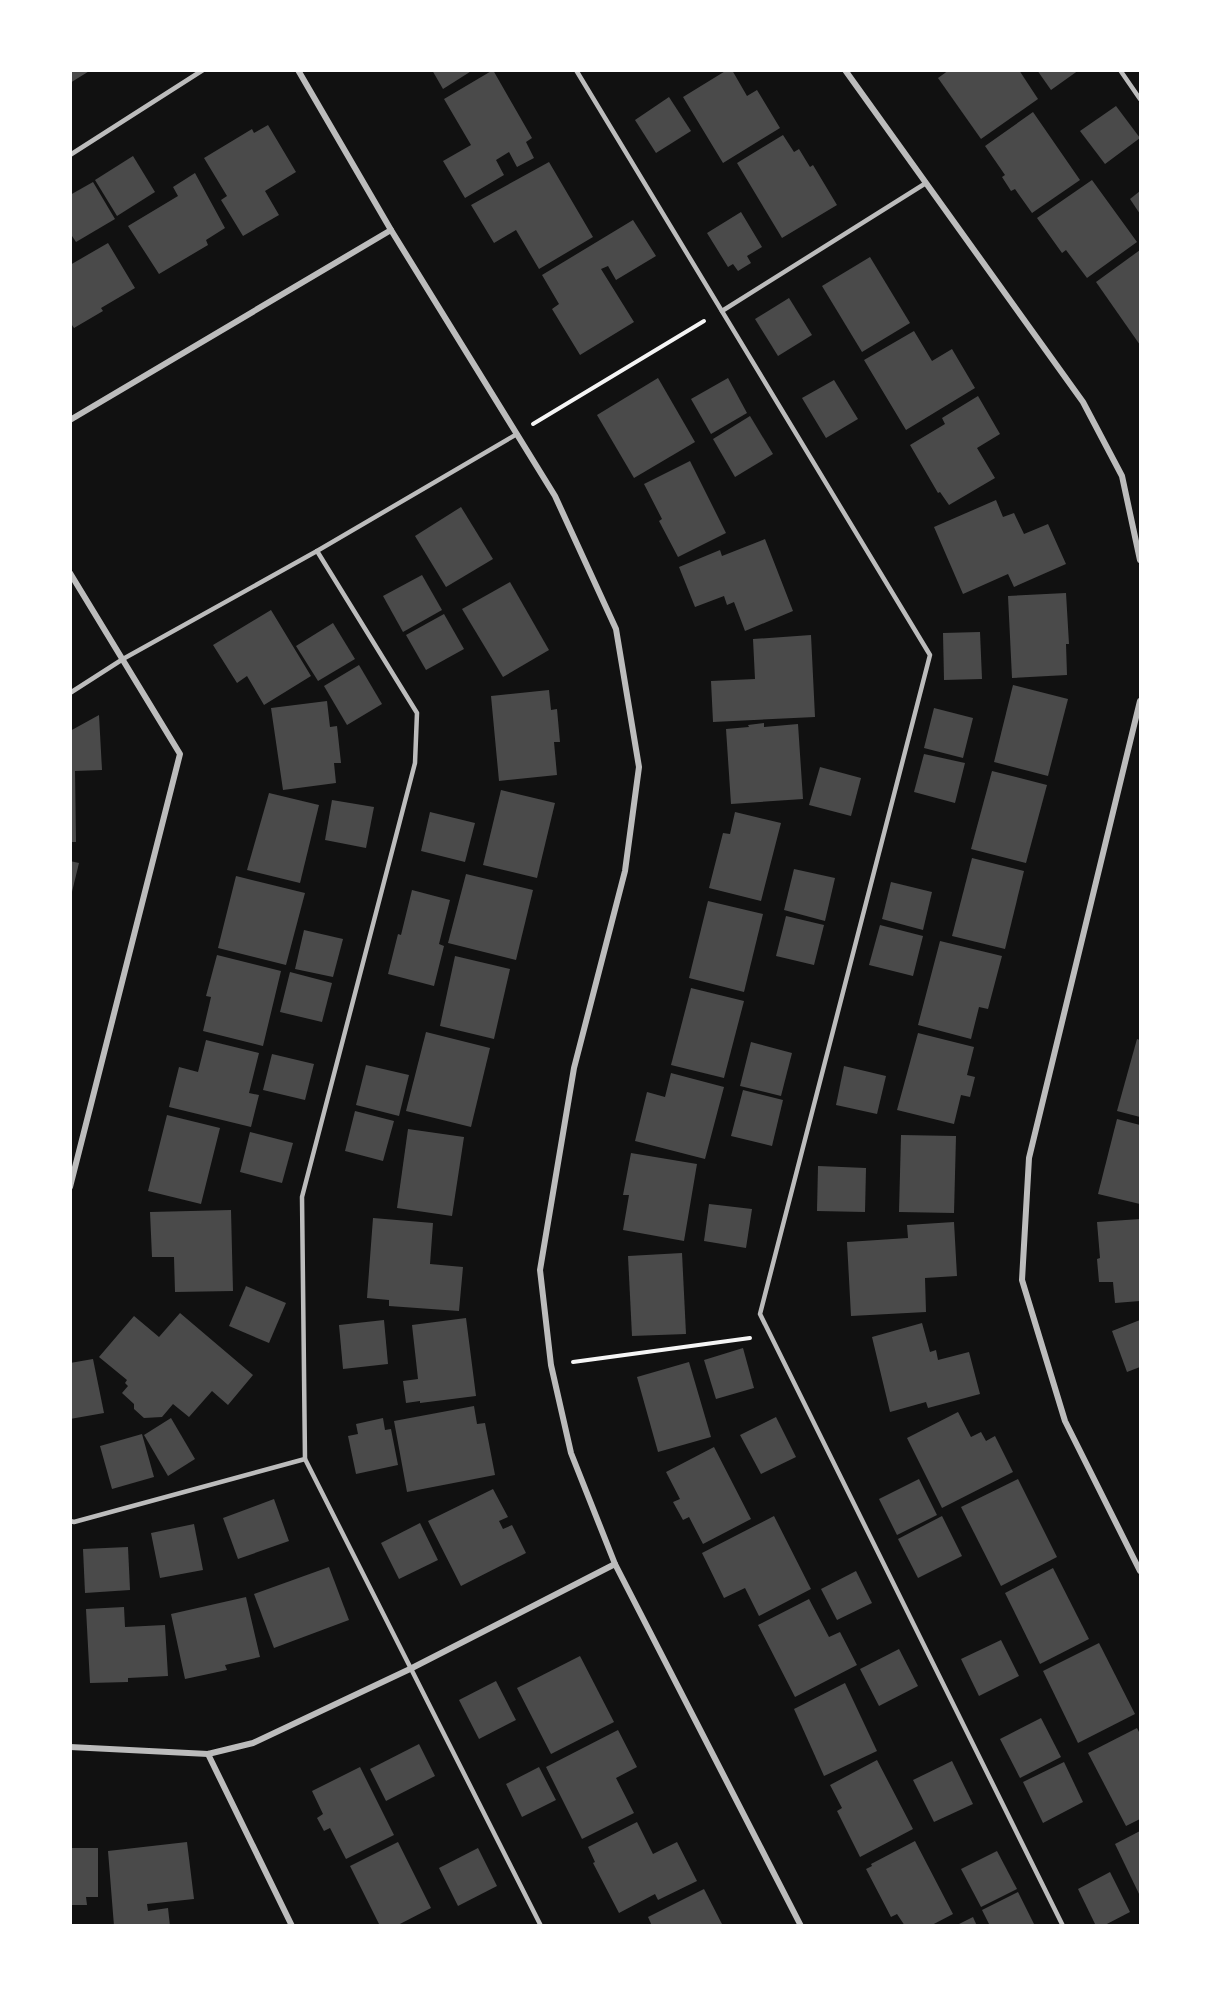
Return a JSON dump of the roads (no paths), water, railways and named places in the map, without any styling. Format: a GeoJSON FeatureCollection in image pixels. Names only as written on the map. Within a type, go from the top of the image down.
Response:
{"type":"FeatureCollection","features":[{"type":"Feature","properties":{"kind":"street"},"geometry":{"type":"LineString","coordinates":[[298,70],[391,230],[555,496],[616,629],[639,766],[624,871],[574,1068],[540,1270],[551,1365],[572,1453],[615,1564],[801,1926]]}},
{"type":"Feature","properties":{"kind":"street"},"geometry":{"type":"LineString","coordinates":[[845,70],[1083,402],[1122,476],[1140,560]]}},
{"type":"Feature","properties":{"kind":"street"},"geometry":{"type":"LineString","coordinates":[[70,420],[391,230]]}},
{"type":"Feature","properties":{"kind":"street"},"geometry":{"type":"LineString","coordinates":[[70,573],[180,754],[70,1187]]}},
{"type":"Feature","properties":{"kind":"street"},"geometry":{"type":"LineString","coordinates":[[1140,701],[1029,1158],[1023,1280],[1065,1421],[1140,1571]]}},
{"type":"Feature","properties":{"kind":"street"},"geometry":{"type":"LineString","coordinates":[[70,1747],[208,1754],[253,1743],[410,1669],[615,1564]]}},
{"type":"Feature","properties":{"kind":"street"},"geometry":{"type":"LineString","coordinates":[[208,1754],[292,1926]]}},
{"type":"Feature","properties":{"kind":"lane"},"geometry":{"type":"LineString","coordinates":[[70,155],[203,70]]}},
{"type":"Feature","properties":{"kind":"lane"},"geometry":{"type":"LineString","coordinates":[[576,70],[930,655],[760,1314],[1063,1926]]}},
{"type":"Feature","properties":{"kind":"lane"},"geometry":{"type":"LineString","coordinates":[[1120,70],[1140,99]]}},
{"type":"Feature","properties":{"kind":"lane"},"geometry":{"type":"LineString","coordinates":[[722,311],[926,183]]}},
{"type":"Feature","properties":{"kind":"lane"},"geometry":{"type":"LineString","coordinates":[[70,693],[123,659],[316,551],[517,434]]}},
{"type":"Feature","properties":{"kind":"lane"},"geometry":{"type":"LineString","coordinates":[[316,551],[417,713],[416,763],[302,1197],[304,1459],[541,1926]]}},
{"type":"Feature","properties":{"kind":"lane"},"geometry":{"type":"LineString","coordinates":[[70,1521],[74,1522],[304,1459]]}}]}
